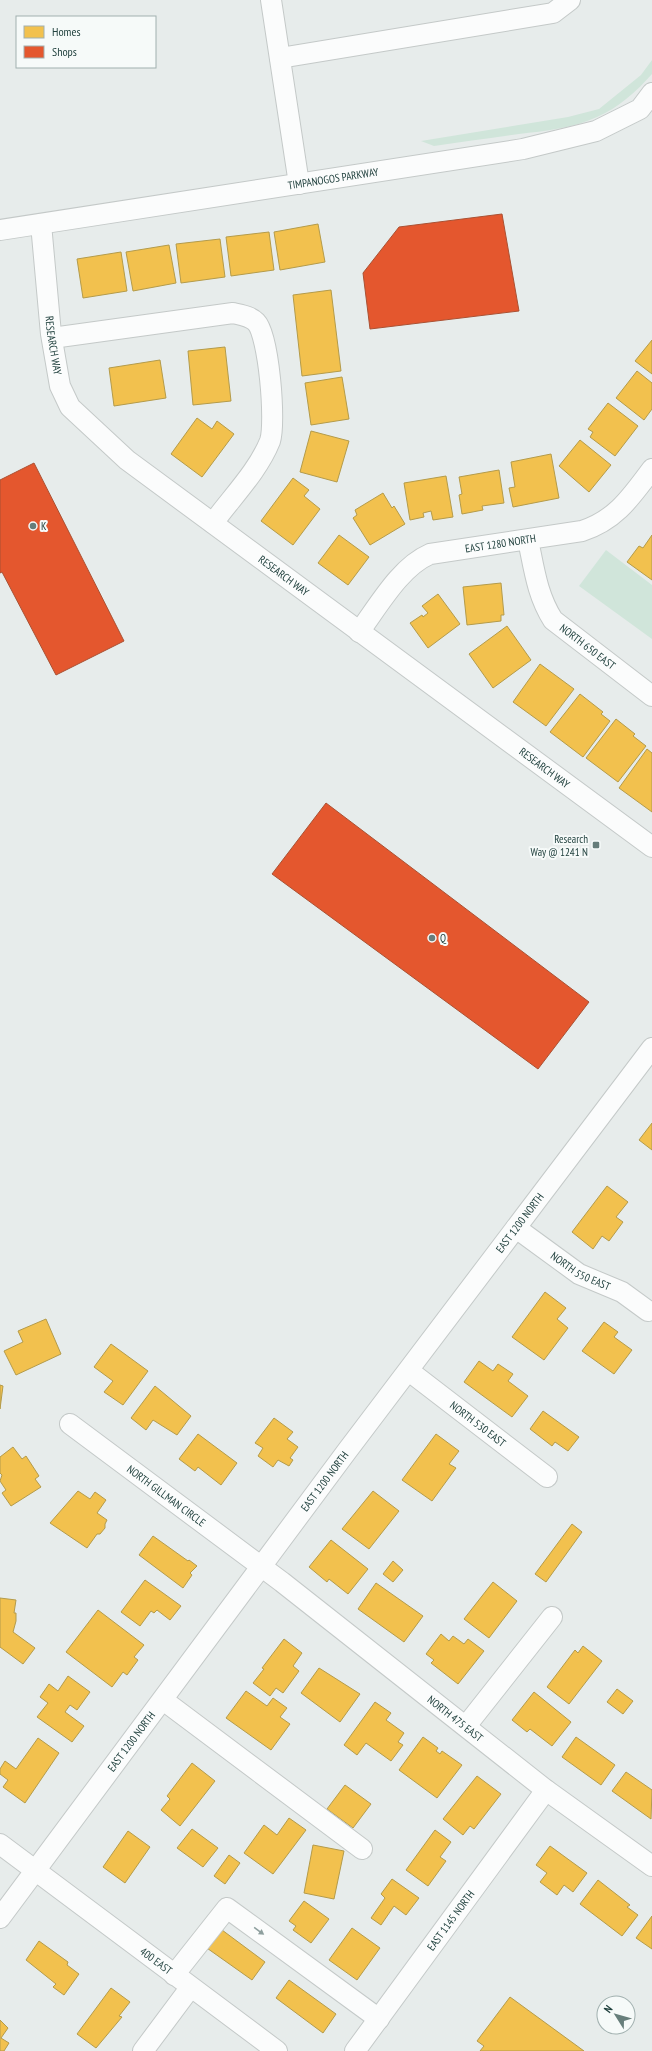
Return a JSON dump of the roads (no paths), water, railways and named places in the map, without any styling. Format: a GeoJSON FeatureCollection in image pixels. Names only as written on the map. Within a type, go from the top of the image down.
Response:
{"type":"FeatureCollection","features":[{"type":"Feature","properties":{"kind":"street"},"geometry":{"type":"LineString","coordinates":[[271,0],[299,184]]}},
{"type":"Feature","properties":{"kind":"street"},"geometry":{"type":"LineString","coordinates":[[280,58],[552,13],[570,0]]}},
{"type":"Feature","properties":{"kind":"street","name":"TIMPANOGOS PARKWAY"},"geometry":{"type":"LineString","coordinates":[[0,230],[523,149],[596,131],[640,110],[650,101]]}},
{"type":"Feature","properties":{"kind":"street","name":"RESEARCH WAY"},"geometry":{"type":"LineString","coordinates":[[42,224],[52,338],[60,386],[70,406],[127,460],[652,847]]}},
{"type":"Feature","properties":{"kind":"street"},"geometry":{"type":"LineString","coordinates":[[52,338],[233,313],[251,318],[256,322],[264,340],[272,399],[270,439],[256,466],[213,523]]}},
{"type":"Feature","properties":{"kind":"street","name":"EAST 1280 NORTH"},"geometry":{"type":"LineString","coordinates":[[359,632],[407,569],[419,559],[430,554],[582,531],[598,526],[622,507],[652,469]]}},
{"type":"Feature","properties":{"kind":"street","name":"NORTH 650 EAST"},"geometry":{"type":"LineString","coordinates":[[528,540],[538,591],[544,606],[553,620],[652,696]]}},
{"type":"Feature","properties":{"kind":"street","name":"EAST 1200 NORTH"},"geometry":{"type":"LineString","coordinates":[[0,1918],[263,1567],[347,1451],[410,1371],[652,1048]]}},
{"type":"Feature","properties":{"kind":"street","name":"NORTH 550 EAST"},"geometry":{"type":"LineString","coordinates":[[516,1228],[579,1274],[622,1292],[648,1311]]}},
{"type":"Feature","properties":{"kind":"street","name":"NORTH 530 EAST"},"geometry":{"type":"LineString","coordinates":[[410,1371],[547,1477]]}},
{"type":"Feature","properties":{"kind":"street","name":"NORTH GILLMAN CIRCLE"},"geometry":{"type":"LineString","coordinates":[[70,1424],[263,1567]]}},
{"type":"Feature","properties":{"kind":"street","name":"NORTH 475 EAST"},"geometry":{"type":"LineString","coordinates":[[263,1567],[546,1790],[652,1866]]}},
{"type":"Feature","properties":{"kind":"street"},"geometry":{"type":"LineString","coordinates":[[466,1726],[552,1617]]}},
{"type":"Feature","properties":{"kind":"street"},"geometry":{"type":"LineString","coordinates":[[163,1700],[362,1849]]}},
{"type":"Feature","properties":{"kind":"street","name":"EAST 1145 NORTH"},"geometry":{"type":"LineString","coordinates":[[355,2051],[546,1790]]}},
{"type":"Feature","properties":{"kind":"street","name":"400 EAST"},"geometry":{"type":"LineString","coordinates":[[0,1844],[190,1988],[277,2051]]}},
{"type":"Feature","properties":{"kind":"street"},"geometry":{"type":"LineString","coordinates":[[174,1975],[227,1908],[379,2019]]}},
{"type":"Feature","properties":{"kind":"street"},"geometry":{"type":"LineString","coordinates":[[143,2051],[190,1988]]}},
{"type":"Feature","properties":{"kind":"place","name":"K"},"geometry":{"type":"Point","coordinates":[33,526]}},
{"type":"Feature","properties":{"kind":"place","name":"Research Way @ 1241 N"},"geometry":{"type":"Point","coordinates":[596,845]}},
{"type":"Feature","properties":{"kind":"place","name":"Q"},"geometry":{"type":"Point","coordinates":[432,938]}}]}
